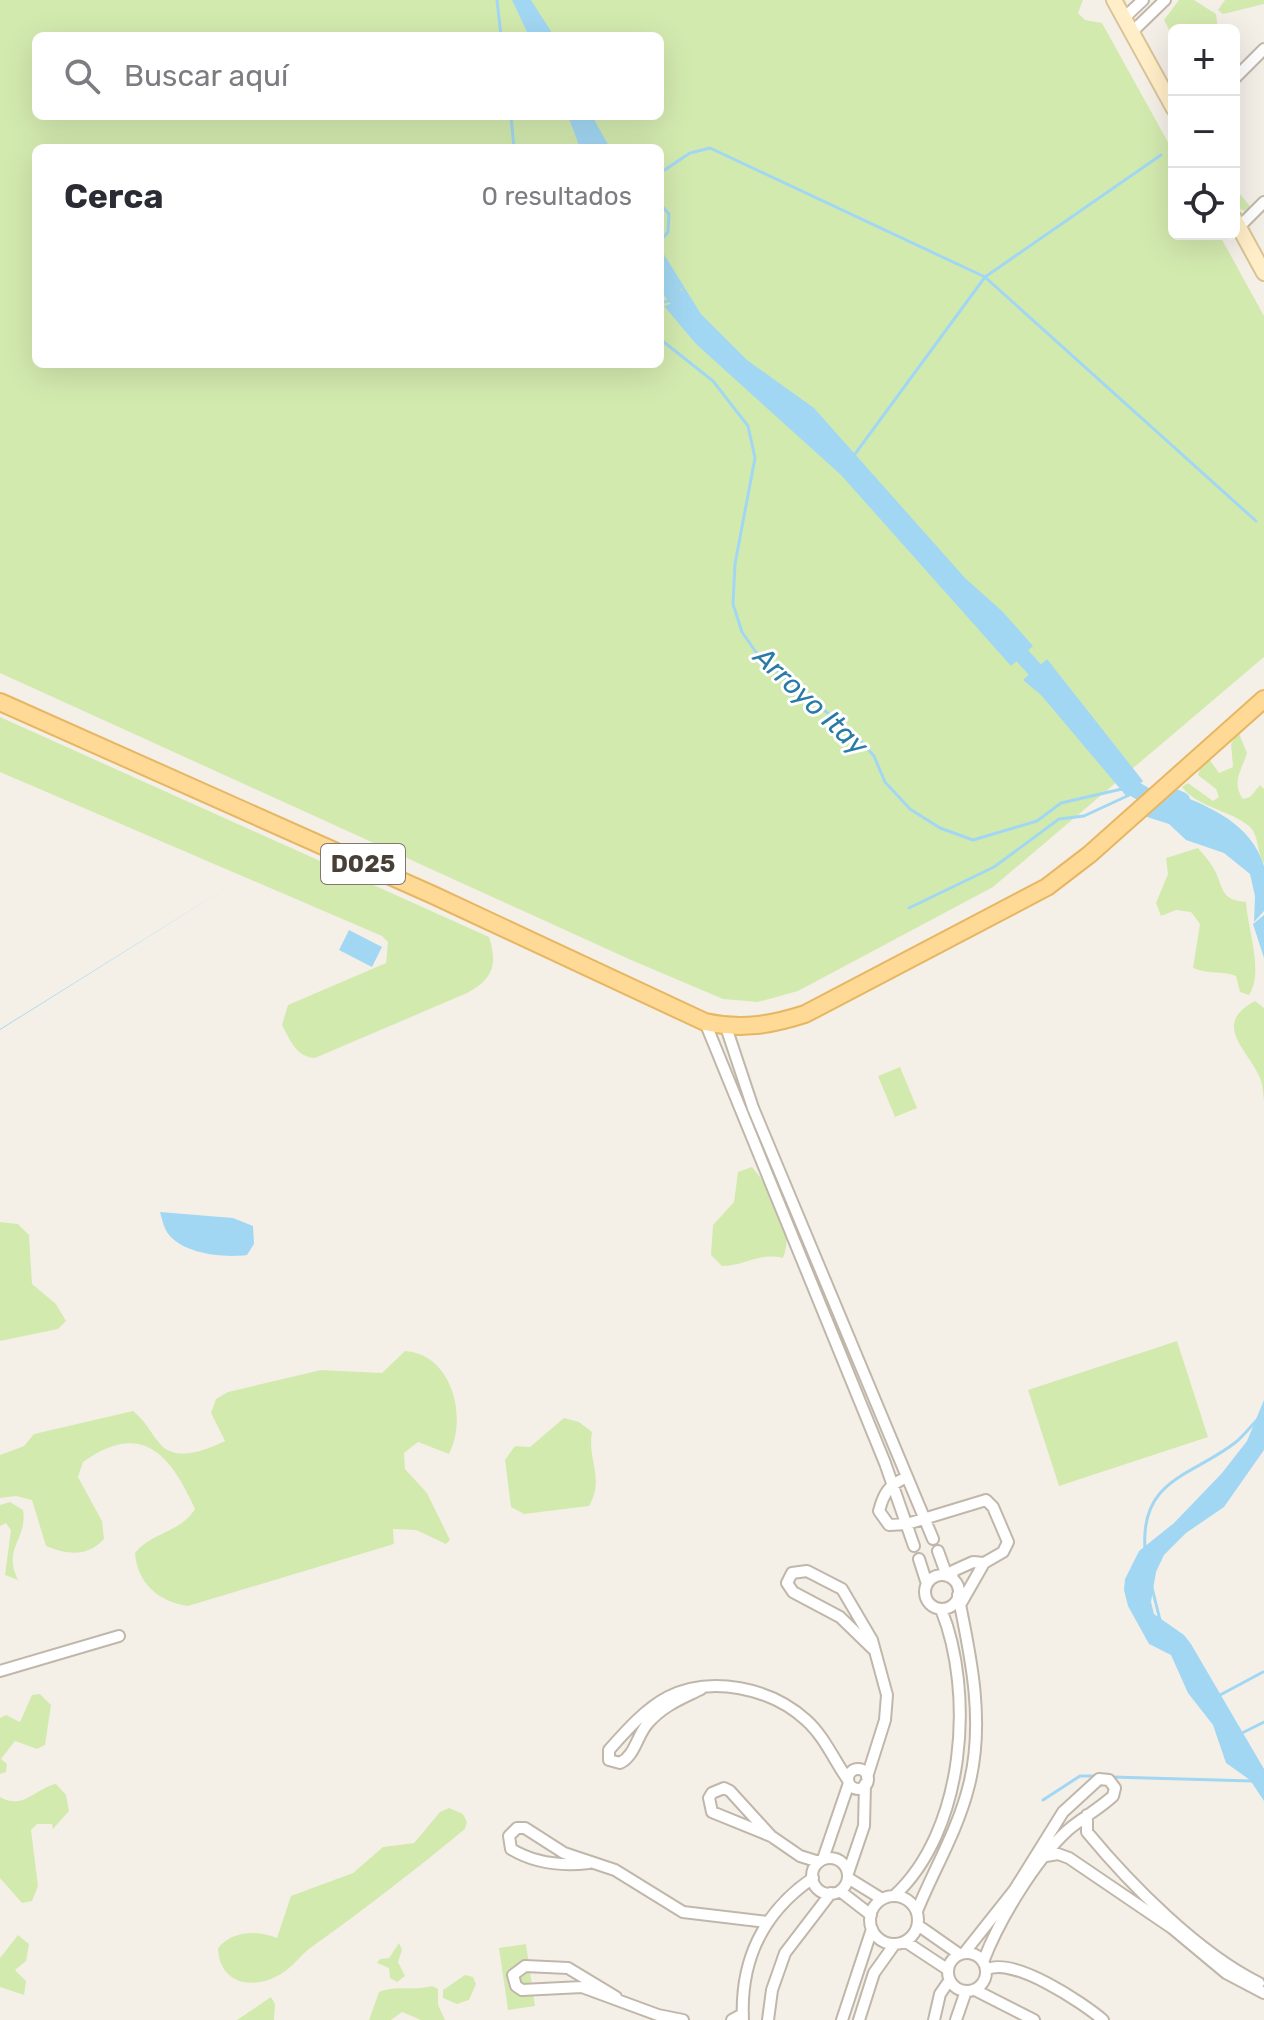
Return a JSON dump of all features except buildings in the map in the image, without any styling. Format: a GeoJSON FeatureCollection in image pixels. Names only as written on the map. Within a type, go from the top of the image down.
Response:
{"type":"FeatureCollection","features":[{"type":"Feature","properties":{"kind":"main road","name":"D025"},"geometry":{"type":"LineString","coordinates":[[0,702],[433,895],[705,1022],[726,1027],[773,1024],[805,1014],[1047,887],[1264,699]]}},
{"type":"Feature","properties":{"kind":"street"},"geometry":{"type":"LineString","coordinates":[[1114,0],[1168,98]]}},
{"type":"Feature","properties":{"kind":"street"},"geometry":{"type":"LineString","coordinates":[[1124,18],[1143,0]]}},
{"type":"Feature","properties":{"kind":"street"},"geometry":{"type":"LineString","coordinates":[[1132,32],[1165,0]]}},
{"type":"Feature","properties":{"kind":"street"},"geometry":{"type":"LineString","coordinates":[[1240,73],[1264,49]]}},
{"type":"Feature","properties":{"kind":"street"},"geometry":{"type":"LineString","coordinates":[[1240,219],[1264,202]]}},
{"type":"Feature","properties":{"kind":"street"},"geometry":{"type":"LineString","coordinates":[[1240,229],[1264,273]]}},
{"type":"Feature","properties":{"kind":"street"},"geometry":{"type":"LineString","coordinates":[[705,1022],[893,1484],[914,1546]]}},
{"type":"Feature","properties":{"kind":"street"},"geometry":{"type":"LineString","coordinates":[[726,1027],[753,1108],[933,1539]]}},
{"type":"Feature","properties":{"kind":"street"},"geometry":{"type":"LineString","coordinates":[[832,1332],[843,1327]]}},
{"type":"Feature","properties":{"kind":"street"},"geometry":{"type":"LineString","coordinates":[[907,1477],[887,1489],[879,1511],[889,1525],[907,1524],[980,1501],[990,1502],[1008,1542],[1003,1552],[984,1563],[959,1600],[941,1609]]}},
{"type":"Feature","properties":{"kind":"street"},"geometry":{"type":"LineString","coordinates":[[917,1911],[953,1833],[969,1784],[976,1728],[973,1662],[959,1600],[938,1551]]}},
{"type":"Feature","properties":{"kind":"street"},"geometry":{"type":"LineString","coordinates":[[842,2020],[872,1929],[871,1915],[882,1899],[894,1896],[908,1883],[929,1848],[946,1804],[957,1759],[960,1727],[957,1664],[941,1609],[928,1602],[927,1584],[919,1559]]}},
{"type":"Feature","properties":{"kind":"street"},"geometry":{"type":"LineString","coordinates":[[950,1577],[953,1571],[976,1561],[984,1563]]}},
{"type":"Feature","properties":{"kind":"street"},"geometry":{"type":"LineString","coordinates":[[768,2020],[772,1990],[785,1953],[848,1875],[864,1826],[866,1781],[885,1720],[887,1695],[882,1669],[866,1627],[842,1589],[807,1571],[792,1573],[787,1583],[793,1592],[840,1617],[873,1649]]}},
{"type":"Feature","properties":{"kind":"street"},"geometry":{"type":"LineString","coordinates":[[927,1584],[938,1575],[950,1577]]}},
{"type":"Feature","properties":{"kind":"street"},"geometry":{"type":"LineString","coordinates":[[0,1671],[119,1636]]}},
{"type":"Feature","properties":{"kind":"street"},"geometry":{"type":"LineString","coordinates":[[701,1689],[662,1709],[646,1725],[628,1758],[620,1763],[609,1760],[609,1750],[646,1712],[681,1691],[701,1689],[750,1690],[791,1707],[808,1722],[836,1763],[852,1776],[866,1781]]}},
{"type":"Feature","properties":{"kind":"street"},"geometry":{"type":"LineString","coordinates":[[739,2018],[750,1955],[758,1937],[790,1894],[813,1876],[852,1776],[876,1747]]}},
{"type":"Feature","properties":{"kind":"street"},"geometry":{"type":"LineString","coordinates":[[852,1776],[859,1788],[866,1781]]}},
{"type":"Feature","properties":{"kind":"street"},"geometry":{"type":"LineString","coordinates":[[934,2020],[948,1975],[962,1953],[1015,1889],[1071,1803],[1099,1779],[1109,1780],[1115,1788],[1113,1796],[1066,1832],[1046,1856],[995,1935],[985,1966],[984,1981],[971,1990],[956,2020]]}},
{"type":"Feature","properties":{"kind":"street"},"geometry":{"type":"LineString","coordinates":[[771,1836],[730,1791],[724,1788],[712,1793],[709,1798],[712,1812],[771,1836],[800,1856],[821,1861],[840,1860],[848,1875],[882,1899]]}},
{"type":"Feature","properties":{"kind":"street"},"geometry":{"type":"LineString","coordinates":[[1087,1815],[1087,1832],[1109,1859],[1183,1928],[1236,1970],[1264,1986]]}},
{"type":"Feature","properties":{"kind":"street"},"geometry":{"type":"LineString","coordinates":[[589,1863],[547,1862],[520,1854],[511,1849],[509,1836],[517,1828],[525,1828],[548,1845],[589,1863],[615,1870],[683,1912],[744,1922],[767,1922]]}},
{"type":"Feature","properties":{"kind":"street"},"geometry":{"type":"LineString","coordinates":[[1046,1856],[1058,1854],[1069,1858],[1172,1928],[1226,1973],[1264,1993]]}},
{"type":"Feature","properties":{"kind":"street"},"geometry":{"type":"LineString","coordinates":[[800,1856],[821,1891],[836,1892],[871,1915]]}},
{"type":"Feature","properties":{"kind":"street"},"geometry":{"type":"LineString","coordinates":[[894,1896],[911,1902],[917,1911],[919,1926]]}},
{"type":"Feature","properties":{"kind":"street"},"geometry":{"type":"LineString","coordinates":[[744,1922],[758,1937]]}},
{"type":"Feature","properties":{"kind":"street"},"geometry":{"type":"LineString","coordinates":[[919,1926],[962,1953],[976,1955],[985,1966]]}},
{"type":"Feature","properties":{"kind":"street"},"geometry":{"type":"LineString","coordinates":[[859,2020],[874,1973],[919,1926]]}},
{"type":"Feature","properties":{"kind":"street"},"geometry":{"type":"LineString","coordinates":[[872,1929],[878,1939],[900,1943],[971,1990],[1034,2020]]}},
{"type":"Feature","properties":{"kind":"street"},"geometry":{"type":"LineString","coordinates":[[616,1997],[568,1986],[522,1990],[516,1986],[513,1975],[525,1966],[568,1968],[616,1997],[658,2015],[683,2020]]}},
{"type":"Feature","properties":{"kind":"street"},"geometry":{"type":"LineString","coordinates":[[985,1966],[1005,1968],[1043,1982],[1079,2000],[1103,2020]]}},
{"type":"Feature","properties":{"kind":"green space"},"geometry":{"type":"Polygon","coordinates":[[[0,0],[1083,0],[1078,13],[1085,20],[1102,23],[1168,142],[1168,240],[1222,240],[1264,316],[1264,657],[993,887],[798,991],[758,1002],[723,999],[0,673],[0,0]]]}},
{"type":"Feature","properties":{"kind":"green space"},"geometry":{"type":"Polygon","coordinates":[[[1179,0],[1194,0],[1216,14],[1217,24],[1168,24],[1168,28],[1164,20],[1179,0]]]}},
{"type":"Feature","properties":{"kind":"green space"},"geometry":{"type":"Polygon","coordinates":[[[1225,0],[1264,0],[1264,4],[1223,14],[1218,10],[1225,0]]]}},
{"type":"Feature","properties":{"kind":"green space"},"geometry":{"type":"Polygon","coordinates":[[[1240,194],[1253,210],[1240,209],[1240,194]]]}},
{"type":"Feature","properties":{"kind":"green space"},"geometry":{"type":"Polygon","coordinates":[[[0,717],[489,937],[493,963],[488,977],[467,993],[315,1058],[303,1055],[294,1047],[282,1025],[288,1005],[386,963],[388,942],[382,936],[0,772],[0,717]]]}},
{"type":"Feature","properties":{"kind":"green space"},"geometry":{"type":"Polygon","coordinates":[[[1238,731],[1247,753],[1239,776],[1240,793],[1243,799],[1250,797],[1260,785],[1264,789],[1264,864],[1250,827],[1197,800],[1182,787],[1188,783],[1213,801],[1219,797],[1216,789],[1198,775],[1203,759],[1210,760],[1219,773],[1233,767],[1231,744],[1238,731]]]}},
{"type":"Feature","properties":{"kind":"green space"},"geometry":{"type":"Polygon","coordinates":[[[1198,848],[1213,868],[1226,894],[1246,902],[1255,963],[1249,995],[1240,992],[1236,976],[1193,968],[1200,924],[1191,912],[1176,910],[1161,916],[1156,903],[1168,874],[1166,858],[1198,848]]]}},
{"type":"Feature","properties":{"kind":"green space"},"geometry":{"type":"Polygon","coordinates":[[[1255,1001],[1264,1008],[1264,1101],[1260,1079],[1236,1037],[1234,1027],[1242,1010],[1255,1001]]]}},
{"type":"Feature","properties":{"kind":"green space"},"geometry":{"type":"Polygon","coordinates":[[[900,1067],[917,1108],[895,1117],[878,1076],[900,1067]]]}},
{"type":"Feature","properties":{"kind":"green space"},"geometry":{"type":"Polygon","coordinates":[[[752,1167],[773,1197],[784,1222],[786,1246],[783,1258],[759,1258],[722,1266],[711,1255],[713,1225],[734,1202],[738,1172],[752,1167]]]}},
{"type":"Feature","properties":{"kind":"green space"},"geometry":{"type":"Polygon","coordinates":[[[0,1222],[18,1224],[29,1235],[32,1284],[56,1304],[66,1321],[58,1329],[0,1341],[0,1222]]]}},
{"type":"Feature","properties":{"kind":"green space"},"geometry":{"type":"Polygon","coordinates":[[[1177,1341],[1208,1437],[1059,1486],[1028,1390],[1177,1341]]]}},
{"type":"Feature","properties":{"kind":"green space"},"geometry":{"type":"Polygon","coordinates":[[[405,1351],[421,1355],[434,1363],[445,1375],[456,1406],[457,1423],[449,1454],[418,1442],[404,1453],[405,1469],[427,1493],[450,1540],[446,1544],[416,1530],[393,1529],[394,1544],[188,1606],[168,1600],[151,1589],[137,1564],[135,1553],[142,1546],[182,1523],[195,1509],[175,1473],[152,1449],[138,1444],[122,1444],[83,1462],[78,1477],[102,1521],[104,1539],[91,1549],[77,1553],[46,1546],[32,1500],[16,1496],[0,1498],[0,1455],[24,1446],[34,1434],[133,1411],[169,1451],[194,1452],[225,1441],[211,1413],[216,1399],[228,1392],[321,1370],[382,1373],[405,1351]]]}},
{"type":"Feature","properties":{"kind":"green space"},"geometry":{"type":"Polygon","coordinates":[[[564,1418],[579,1422],[592,1432],[596,1478],[594,1496],[589,1506],[524,1514],[511,1507],[505,1460],[515,1446],[530,1447],[564,1418]]]}},
{"type":"Feature","properties":{"kind":"green space"},"geometry":{"type":"Polygon","coordinates":[[[10,1502],[23,1510],[24,1520],[13,1559],[18,1580],[5,1575],[11,1530],[6,1523],[0,1526],[0,1505],[10,1502]]]}},
{"type":"Feature","properties":{"kind":"green space"},"geometry":{"type":"Polygon","coordinates":[[[40,1694],[51,1705],[45,1745],[37,1749],[15,1741],[1,1759],[7,1764],[6,1772],[0,1774],[0,1718],[6,1715],[20,1722],[32,1695],[40,1694]]]}},
{"type":"Feature","properties":{"kind":"green space"},"geometry":{"type":"Polygon","coordinates":[[[56,1784],[66,1795],[69,1811],[53,1829],[52,1824],[37,1824],[31,1830],[38,1886],[32,1901],[22,1903],[0,1878],[0,1797],[8,1801],[23,1800],[56,1784]]]}},
{"type":"Feature","properties":{"kind":"green space"},"geometry":{"type":"Polygon","coordinates":[[[449,1808],[463,1814],[467,1822],[465,1829],[309,1949],[285,1971],[270,1979],[249,1983],[231,1977],[224,1970],[218,1948],[224,1942],[246,1933],[277,1938],[291,1896],[353,1873],[383,1847],[414,1843],[440,1812],[449,1808]]]}},
{"type":"Feature","properties":{"kind":"green space"},"geometry":{"type":"Polygon","coordinates":[[[18,1935],[29,1944],[26,1961],[15,1970],[26,1981],[24,1995],[0,1987],[0,1958],[18,1935]]]}},
{"type":"Feature","properties":{"kind":"green space"},"geometry":{"type":"Polygon","coordinates":[[[399,1943],[402,1950],[398,1962],[405,1976],[397,1982],[390,1978],[389,1968],[377,1963],[380,1959],[389,1958],[399,1943]]]}},
{"type":"Feature","properties":{"kind":"green space"},"geometry":{"type":"Polygon","coordinates":[[[526,1944],[535,2006],[508,2010],[499,1948],[526,1944]]]}},
{"type":"Feature","properties":{"kind":"green space"},"geometry":{"type":"Polygon","coordinates":[[[465,1975],[473,1977],[476,1984],[469,2000],[457,2004],[443,1998],[443,1990],[465,1975]]]}},
{"type":"Feature","properties":{"kind":"green space"},"geometry":{"type":"Polygon","coordinates":[[[432,1986],[438,1989],[438,2005],[445,2020],[421,2020],[402,2012],[391,2020],[369,2020],[379,1992],[432,1986]]]}},
{"type":"Feature","properties":{"kind":"green space"},"geometry":{"type":"Polygon","coordinates":[[[271,1997],[275,2004],[274,2020],[237,2020],[271,1997]]]}},
{"type":"Feature","properties":{"kind":"water"},"geometry":{"type":"Polygon","coordinates":[[[512,0],[531,0],[551,32],[527,32],[512,0]]]}},
{"type":"Feature","properties":{"kind":"water"},"geometry":{"type":"Polygon","coordinates":[[[570,120],[594,120],[608,144],[578,144],[570,120]]]}},
{"type":"Feature","properties":{"kind":"water"},"geometry":{"type":"Polygon","coordinates":[[[664,254],[701,314],[747,360],[814,408],[965,578],[1002,611],[1033,646],[1011,666],[841,475],[696,344],[664,306],[679,301],[682,289],[664,273],[664,254]]]}},
{"type":"Feature","properties":{"kind":"water"},"geometry":{"type":"Polygon","coordinates":[[[1047,659],[1143,781],[1127,797],[1041,695],[1023,680],[1047,659]]]}},
{"type":"Feature","properties":{"kind":"water"},"geometry":{"type":"Polygon","coordinates":[[[1173,792],[1228,818],[1250,838],[1264,866],[1264,911],[1254,922],[1255,896],[1250,874],[1224,853],[1186,840],[1169,824],[1144,816],[1173,792]]]}},
{"type":"Feature","properties":{"kind":"water"},"geometry":{"type":"Polygon","coordinates":[[[239,880],[0,1030],[0,1029],[239,880]]]}},
{"type":"Feature","properties":{"kind":"water"},"geometry":{"type":"Polygon","coordinates":[[[1264,915],[1264,958],[1253,924],[1264,915]]]}},
{"type":"Feature","properties":{"kind":"water"},"geometry":{"type":"Polygon","coordinates":[[[349,930],[382,947],[372,967],[339,950],[349,930]]]}},
{"type":"Feature","properties":{"kind":"water"},"geometry":{"type":"Polygon","coordinates":[[[160,1212],[233,1218],[253,1226],[254,1244],[247,1255],[227,1256],[185,1247],[169,1235],[160,1212]]]}},
{"type":"Feature","properties":{"kind":"water"},"geometry":{"type":"Polygon","coordinates":[[[1264,1400],[1264,1450],[1224,1507],[1186,1533],[1164,1555],[1156,1572],[1151,1602],[1154,1614],[1184,1635],[1191,1644],[1264,1769],[1264,1801],[1250,1780],[1226,1763],[1213,1725],[1188,1693],[1171,1655],[1149,1644],[1128,1606],[1124,1590],[1125,1579],[1139,1551],[1174,1523],[1222,1473],[1247,1441],[1264,1400]]]}},
{"type":"Feature","properties":{"kind":"waterway","name":"Arroyo Itay"},"geometry":{"type":"LineString","coordinates":[[497,0],[501,32]]}},
{"type":"Feature","properties":{"kind":"waterway","name":"Arroyo Itay"},"geometry":{"type":"LineString","coordinates":[[511,120],[514,144]]}},
{"type":"Feature","properties":{"kind":"waterway"},"geometry":{"type":"LineString","coordinates":[[664,170],[690,153],[710,148],[985,277],[1161,155]]}},
{"type":"Feature","properties":{"kind":"waterway"},"geometry":{"type":"LineString","coordinates":[[664,208],[669,214],[668,232],[664,236]]}},
{"type":"Feature","properties":{"kind":"waterway"},"geometry":{"type":"LineString","coordinates":[[664,276],[680,286],[677,299],[664,302]]}},
{"type":"Feature","properties":{"kind":"waterway"},"geometry":{"type":"LineString","coordinates":[[855,454],[985,277],[1256,521]]}},
{"type":"Feature","properties":{"kind":"waterway","name":"Arroyo Itay"},"geometry":{"type":"LineString","coordinates":[[664,282],[691,317]]}},
{"type":"Feature","properties":{"kind":"waterway","name":"Arroyo Itay"},"geometry":{"type":"LineString","coordinates":[[664,342],[713,381],[748,426],[755,458],[735,564],[733,604],[742,632],[760,658],[856,736],[874,756],[885,782],[910,809],[940,828],[973,840],[1037,821],[1061,803],[1122,789]]}},
{"type":"Feature","properties":{"kind":"waterway","name":"Arroyo Itay"},"geometry":{"type":"LineString","coordinates":[[1008,640],[1049,685]]}},
{"type":"Feature","properties":{"kind":"waterway","name":"Arroyo Itay"},"geometry":{"type":"LineString","coordinates":[[1121,774],[1131,787],[1159,803],[1175,797],[1182,800]]}},
{"type":"Feature","properties":{"kind":"waterway"},"geometry":{"type":"LineString","coordinates":[[909,908],[994,867],[1059,819],[1084,816],[1138,791]]}},
{"type":"Feature","properties":{"kind":"waterway","name":"Arroyo Itay"},"geometry":{"type":"LineString","coordinates":[[1145,1549],[1146,1525],[1151,1507],[1160,1493],[1172,1482],[1236,1442],[1258,1419]]}},
{"type":"Feature","properties":{"kind":"waterway","name":"Arroyo Itay"},"geometry":{"type":"LineString","coordinates":[[1152,1588],[1160,1620]]}},
{"type":"Feature","properties":{"kind":"waterway"},"geometry":{"type":"LineString","coordinates":[[1220,1695],[1263,1672]]}},
{"type":"Feature","properties":{"kind":"waterway"},"geometry":{"type":"LineString","coordinates":[[1242,1733],[1264,1722]]}},
{"type":"Feature","properties":{"kind":"waterway"},"geometry":{"type":"LineString","coordinates":[[1043,1800],[1080,1776],[1096,1776]]}},
{"type":"Feature","properties":{"kind":"waterway"},"geometry":{"type":"LineString","coordinates":[[1112,1777],[1252,1781]]}}]}
